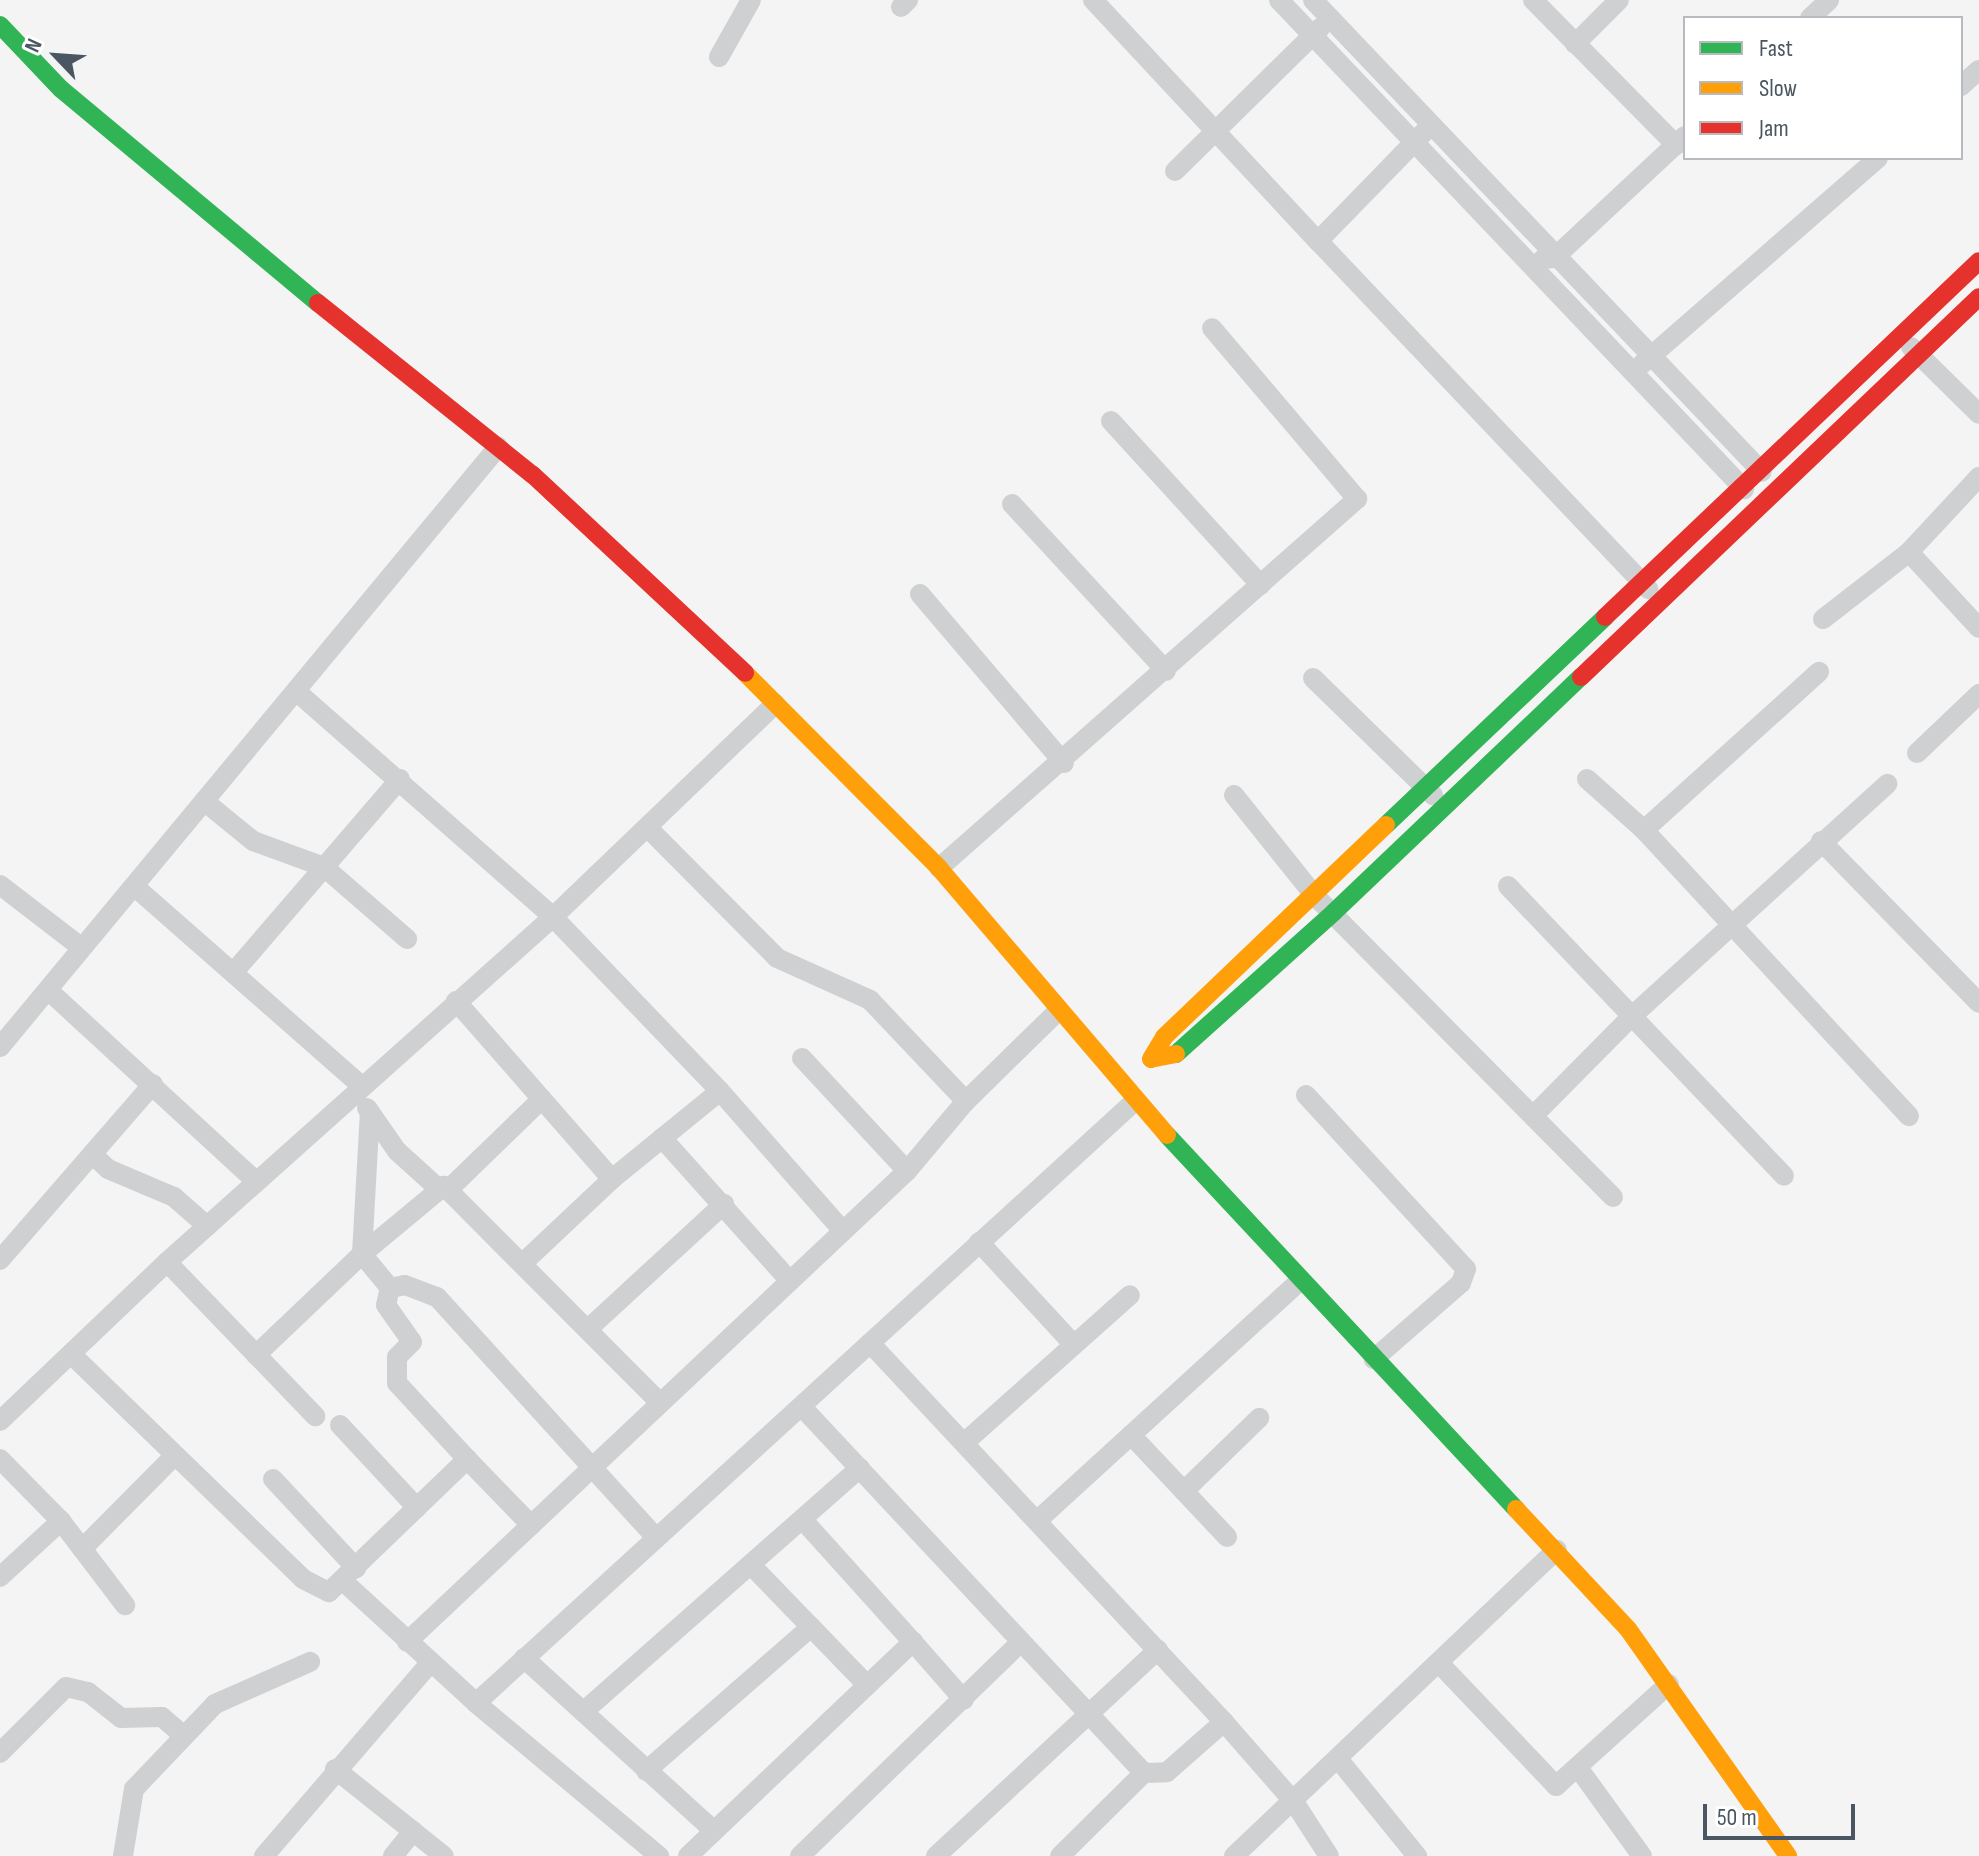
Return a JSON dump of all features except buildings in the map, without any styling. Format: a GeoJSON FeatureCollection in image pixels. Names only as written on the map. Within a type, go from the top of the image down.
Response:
{"type":"FeatureCollection","features":[{"type":"Feature","properties":{"kind":"street"},"geometry":{"type":"LineString","coordinates":[[719,57],[751,0]]}},
{"type":"Feature","properties":{"kind":"street"},"geometry":{"type":"LineString","coordinates":[[1093,0],[1660,601]]}},
{"type":"Feature","properties":{"kind":"street"},"geometry":{"type":"LineString","coordinates":[[1279,0],[1633,372],[1770,495]]}},
{"type":"Feature","properties":{"kind":"street"},"geometry":{"type":"LineString","coordinates":[[1313,0],[1554,258],[1651,355],[1754,480]]}},
{"type":"Feature","properties":{"kind":"street"},"geometry":{"type":"LineString","coordinates":[[1527,260],[1554,258],[1680,141],[1575,44],[1533,0]]}},
{"type":"Feature","properties":{"kind":"street"},"geometry":{"type":"LineString","coordinates":[[1575,44],[1619,0]]}},
{"type":"Feature","properties":{"kind":"street"},"geometry":{"type":"LineString","coordinates":[[1812,16],[1829,0]]}},
{"type":"Feature","properties":{"kind":"street"},"geometry":{"type":"LineString","coordinates":[[1175,171],[1329,19]]}},
{"type":"Feature","properties":{"kind":"street"},"geometry":{"type":"LineString","coordinates":[[0,25],[61,89],[194,204],[498,447],[775,704],[939,868],[1135,1101],[1300,1281],[1557,1550],[1669,1684],[1788,1856]]}},
{"type":"Feature","properties":{"kind":"street"},"geometry":{"type":"LineString","coordinates":[[1963,84],[1979,70]]}},
{"type":"Feature","properties":{"kind":"street"},"geometry":{"type":"LineString","coordinates":[[1318,241],[1431,125]]}},
{"type":"Feature","properties":{"kind":"street"},"geometry":{"type":"LineString","coordinates":[[1633,372],[1876,160]]}},
{"type":"Feature","properties":{"kind":"street"},"geometry":{"type":"LineString","coordinates":[[1151,1059],[1164,1037],[1754,480],[1979,261]]}},
{"type":"Feature","properties":{"kind":"street"},"geometry":{"type":"LineString","coordinates":[[1119,1081],[1151,1059],[1179,1053],[1334,912],[1442,805],[1979,297]]}},
{"type":"Feature","properties":{"kind":"street"},"geometry":{"type":"LineString","coordinates":[[939,868],[1064,763],[1357,499],[1212,328]]}},
{"type":"Feature","properties":{"kind":"street"},"geometry":{"type":"LineString","coordinates":[[1900,338],[1979,414]]}},
{"type":"Feature","properties":{"kind":"street"},"geometry":{"type":"LineString","coordinates":[[1111,421],[1261,585]]}},
{"type":"Feature","properties":{"kind":"street"},"geometry":{"type":"LineString","coordinates":[[0,1047],[498,447]]}},
{"type":"Feature","properties":{"kind":"street"},"geometry":{"type":"LineString","coordinates":[[1823,619],[1909,552],[1979,477]]}},
{"type":"Feature","properties":{"kind":"street"},"geometry":{"type":"LineString","coordinates":[[1012,504],[1166,671]]}},
{"type":"Feature","properties":{"kind":"street"},"geometry":{"type":"LineString","coordinates":[[1909,552],[1979,628]]}},
{"type":"Feature","properties":{"kind":"street"},"geometry":{"type":"LineString","coordinates":[[920,594],[1064,763]]}},
{"type":"Feature","properties":{"kind":"street"},"geometry":{"type":"LineString","coordinates":[[1644,830],[1819,672]]}},
{"type":"Feature","properties":{"kind":"street"},"geometry":{"type":"LineString","coordinates":[[1313,678],[1442,805]]}},
{"type":"Feature","properties":{"kind":"street"},"geometry":{"type":"LineString","coordinates":[[296,691],[400,779],[553,917],[720,1091],[843,1231]]}},
{"type":"Feature","properties":{"kind":"street"},"geometry":{"type":"LineString","coordinates":[[1917,753],[1979,694]]}},
{"type":"Feature","properties":{"kind":"street"},"geometry":{"type":"LineString","coordinates":[[0,1421],[167,1262],[553,917],[775,704]]}},
{"type":"Feature","properties":{"kind":"street"},"geometry":{"type":"LineString","coordinates":[[233,973],[400,779]]}},
{"type":"Feature","properties":{"kind":"street"},"geometry":{"type":"LineString","coordinates":[[1587,779],[1644,830],[1909,1116]]}},
{"type":"Feature","properties":{"kind":"street"},"geometry":{"type":"LineString","coordinates":[[1536,1113],[1630,1018],[1887,784]]}},
{"type":"Feature","properties":{"kind":"street"},"geometry":{"type":"LineString","coordinates":[[1234,795],[1314,895],[1536,1113],[1613,1197]]}},
{"type":"Feature","properties":{"kind":"street"},"geometry":{"type":"LineString","coordinates":[[204,801],[253,841],[324,867],[407,939]]}},
{"type":"Feature","properties":{"kind":"street"},"geometry":{"type":"LineString","coordinates":[[648,828],[777,958],[870,1000],[966,1101]]}},
{"type":"Feature","properties":{"kind":"street"},"geometry":{"type":"LineString","coordinates":[[1821,841],[1979,1003]]}},
{"type":"Feature","properties":{"kind":"street"},"geometry":{"type":"LineString","coordinates":[[0,885],[82,948]]}},
{"type":"Feature","properties":{"kind":"street"},"geometry":{"type":"LineString","coordinates":[[134,886],[358,1089],[397,1151],[445,1188],[524,1262],[660,1403]]}},
{"type":"Feature","properties":{"kind":"street"},"geometry":{"type":"LineString","coordinates":[[1508,886],[1630,1018],[1784,1176]]}},
{"type":"Feature","properties":{"kind":"street"},"geometry":{"type":"LineString","coordinates":[[48,990],[256,1181]]}},
{"type":"Feature","properties":{"kind":"street"},"geometry":{"type":"LineString","coordinates":[[456,1001],[612,1179]]}},
{"type":"Feature","properties":{"kind":"street"},"geometry":{"type":"LineString","coordinates":[[407,1642],[907,1171],[966,1101],[1059,1010]]}},
{"type":"Feature","properties":{"kind":"street"},"geometry":{"type":"LineString","coordinates":[[802,1058],[907,1171]]}},
{"type":"Feature","properties":{"kind":"street"},"geometry":{"type":"LineString","coordinates":[[0,1260],[153,1084]]}},
{"type":"Feature","properties":{"kind":"street"},"geometry":{"type":"LineString","coordinates":[[524,1262],[612,1179],[720,1091]]}},
{"type":"Feature","properties":{"kind":"street"},"geometry":{"type":"LineString","coordinates":[[1306,1095],[1466,1269],[1461,1283],[1374,1359]]}},
{"type":"Feature","properties":{"kind":"street"},"geometry":{"type":"LineString","coordinates":[[256,1355],[362,1254],[445,1188],[542,1099]]}},
{"type":"Feature","properties":{"kind":"street"},"geometry":{"type":"LineString","coordinates":[[476,1703],[1135,1101]]}},
{"type":"Feature","properties":{"kind":"street"},"geometry":{"type":"LineString","coordinates":[[370,1112],[362,1254],[390,1288]]}},
{"type":"Feature","properties":{"kind":"street"},"geometry":{"type":"LineString","coordinates":[[662,1138],[790,1281]]}},
{"type":"Feature","properties":{"kind":"street"},"geometry":{"type":"LineString","coordinates":[[92,1154],[108,1169],[174,1197],[207,1226]]}},
{"type":"Feature","properties":{"kind":"street"},"geometry":{"type":"LineString","coordinates":[[588,1329],[724,1204]]}},
{"type":"Feature","properties":{"kind":"street"},"geometry":{"type":"LineString","coordinates":[[979,1242],[1073,1344]]}},
{"type":"Feature","properties":{"kind":"street"},"geometry":{"type":"LineString","coordinates":[[167,1262],[315,1416]]}},
{"type":"Feature","properties":{"kind":"street"},"geometry":{"type":"LineString","coordinates":[[1038,1520],[1300,1281]]}},
{"type":"Feature","properties":{"kind":"street"},"geometry":{"type":"LineString","coordinates":[[390,1288],[405,1285],[437,1297],[656,1538]]}},
{"type":"Feature","properties":{"kind":"street"},"geometry":{"type":"LineString","coordinates":[[390,1288],[386,1305],[412,1342],[397,1357],[397,1383],[531,1525]]}},
{"type":"Feature","properties":{"kind":"street"},"geometry":{"type":"LineString","coordinates":[[964,1443],[1130,1295]]}},
{"type":"Feature","properties":{"kind":"street"},"geometry":{"type":"LineString","coordinates":[[870,1343],[1224,1722],[1294,1802],[1329,1856]]}},
{"type":"Feature","properties":{"kind":"street"},"geometry":{"type":"LineString","coordinates":[[71,1354],[303,1579],[329,1592],[467,1459]]}},
{"type":"Feature","properties":{"kind":"street"},"geometry":{"type":"LineString","coordinates":[[802,1407],[1144,1773]]}},
{"type":"Feature","properties":{"kind":"street"},"geometry":{"type":"LineString","coordinates":[[1184,1491],[1259,1418]]}},
{"type":"Feature","properties":{"kind":"street"},"geometry":{"type":"LineString","coordinates":[[340,1425],[417,1508]]}},
{"type":"Feature","properties":{"kind":"street"},"geometry":{"type":"LineString","coordinates":[[1131,1435],[1227,1537]]}},
{"type":"Feature","properties":{"kind":"street"},"geometry":{"type":"LineString","coordinates":[[82,1549],[175,1455]]}},
{"type":"Feature","properties":{"kind":"street"},"geometry":{"type":"LineString","coordinates":[[0,1459],[61,1521],[125,1605]]}},
{"type":"Feature","properties":{"kind":"street"},"geometry":{"type":"LineString","coordinates":[[583,1712],[860,1468]]}},
{"type":"Feature","properties":{"kind":"street"},"geometry":{"type":"LineString","coordinates":[[273,1479],[407,1642],[648,1852]]}},
{"type":"Feature","properties":{"kind":"street"},"geometry":{"type":"LineString","coordinates":[[803,1520],[964,1700]]}},
{"type":"Feature","properties":{"kind":"street"},"geometry":{"type":"LineString","coordinates":[[0,1577],[61,1521]]}},
{"type":"Feature","properties":{"kind":"street"},"geometry":{"type":"LineString","coordinates":[[1234,1856],[1339,1760],[1557,1550]]}},
{"type":"Feature","properties":{"kind":"street"},"geometry":{"type":"LineString","coordinates":[[752,1566],[865,1683]]}},
{"type":"Feature","properties":{"kind":"street"},"geometry":{"type":"LineString","coordinates":[[646,1771],[811,1627]]}},
{"type":"Feature","properties":{"kind":"street"},"geometry":{"type":"LineString","coordinates":[[688,1856],[712,1829],[865,1683],[913,1642]]}},
{"type":"Feature","properties":{"kind":"street"},"geometry":{"type":"LineString","coordinates":[[800,1856],[1021,1642]]}},
{"type":"Feature","properties":{"kind":"street"},"geometry":{"type":"LineString","coordinates":[[936,1856],[1087,1712],[1158,1650]]}},
{"type":"Feature","properties":{"kind":"street"},"geometry":{"type":"LineString","coordinates":[[524,1658],[712,1829]]}},
{"type":"Feature","properties":{"kind":"street"},"geometry":{"type":"LineString","coordinates":[[123,1856],[134,1789],[184,1736],[215,1704],[310,1662]]}},
{"type":"Feature","properties":{"kind":"street"},"geometry":{"type":"LineString","coordinates":[[264,1856],[335,1769],[430,1663]]}},
{"type":"Feature","properties":{"kind":"street"},"geometry":{"type":"LineString","coordinates":[[1439,1663],[1552,1783],[1560,1786],[1669,1684]]}},
{"type":"Feature","properties":{"kind":"street"},"geometry":{"type":"LineString","coordinates":[[0,1753],[66,1687],[88,1692],[121,1718],[162,1717],[184,1736]]}},
{"type":"Feature","properties":{"kind":"street"},"geometry":{"type":"LineString","coordinates":[[1071,1852],[1144,1773],[1167,1772],[1224,1722]]}},
{"type":"Feature","properties":{"kind":"street"},"geometry":{"type":"LineString","coordinates":[[1339,1760],[1417,1856]]}},
{"type":"Feature","properties":{"kind":"street"},"geometry":{"type":"LineString","coordinates":[[335,1769],[444,1856]]}},
{"type":"Feature","properties":{"kind":"street"},"geometry":{"type":"LineString","coordinates":[[1579,1769],[1642,1856]]}},
{"type":"Feature","properties":{"kind":"street"},"geometry":{"type":"LineString","coordinates":[[393,1856],[413,1831]]}},
{"type":"Feature","properties":{"kind":"traffic: fast"},"geometry":{"type":"LineString","coordinates":[[0,25],[61,89],[318,303]]}},
{"type":"Feature","properties":{"kind":"traffic: fast"},"geometry":{"type":"LineString","coordinates":[[1386,825],[1605,617]]}},
{"type":"Feature","properties":{"kind":"traffic: fast"},"geometry":{"type":"LineString","coordinates":[[1176,1054],[1334,912],[1581,677]]}},
{"type":"Feature","properties":{"kind":"traffic: fast"},"geometry":{"type":"LineString","coordinates":[[1167,1135],[1516,1509]]}},
{"type":"Feature","properties":{"kind":"traffic: slow"},"geometry":{"type":"LineString","coordinates":[[745,673],[939,868],[1167,1135]]}},
{"type":"Feature","properties":{"kind":"traffic: slow"},"geometry":{"type":"LineString","coordinates":[[1176,1054],[1151,1059],[1164,1037],[1386,825]]}},
{"type":"Feature","properties":{"kind":"traffic: slow"},"geometry":{"type":"LineString","coordinates":[[1516,1509],[1628,1629],[1788,1856]]}},
{"type":"Feature","properties":{"kind":"traffic: jam"},"geometry":{"type":"LineString","coordinates":[[1605,617],[1979,261]]}},
{"type":"Feature","properties":{"kind":"traffic: jam"},"geometry":{"type":"LineString","coordinates":[[1581,677],[1979,297]]}},
{"type":"Feature","properties":{"kind":"traffic: jam"},"geometry":{"type":"LineString","coordinates":[[318,303],[533,475],[745,673]]}}]}
